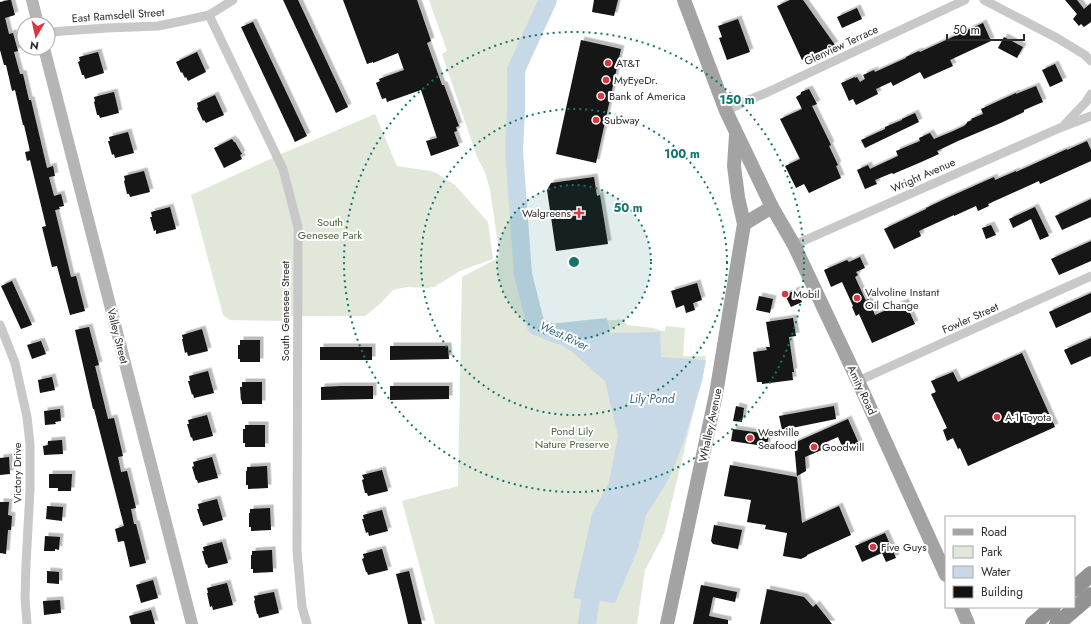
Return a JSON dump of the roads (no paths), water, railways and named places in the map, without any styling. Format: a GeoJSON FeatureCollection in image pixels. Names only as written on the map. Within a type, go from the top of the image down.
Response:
{"type":"FeatureCollection","features":[{"type":"Feature","properties":{"kind":"highway"},"geometry":{"type":"LineString","coordinates":[[1075,588],[1091,574]]}},
{"type":"Feature","properties":{"kind":"highway"},"geometry":{"type":"LineString","coordinates":[[1057,624],[1091,595]]}},
{"type":"Feature","properties":{"kind":"highway"},"geometry":{"type":"LineString","coordinates":[[1033,624],[1052,608]]}},
{"type":"Feature","properties":{"kind":"main road","name":"Whalley Avenue"},"geometry":{"type":"LineString","coordinates":[[684,0],[726,111],[772,207]]}},
{"type":"Feature","properties":{"kind":"main road","name":"Whalley Avenue"},"geometry":{"type":"LineString","coordinates":[[667,624],[716,394],[744,224],[738,197],[734,166],[736,132]]}},
{"type":"Feature","properties":{"kind":"main road","name":"Amity Road"},"geometry":{"type":"LineString","coordinates":[[772,207],[794,245],[858,381],[945,573]]}},
{"type":"Feature","properties":{"kind":"main road"},"geometry":{"type":"LineString","coordinates":[[744,224],[772,207]]}},
{"type":"Feature","properties":{"kind":"main road"},"geometry":{"type":"LineString","coordinates":[[961,608],[968,624]]}},
{"type":"Feature","properties":{"kind":"street"},"geometry":{"type":"LineString","coordinates":[[32,0],[36,16]]}},
{"type":"Feature","properties":{"kind":"street","name":"East Ramsdell Street"},"geometry":{"type":"LineString","coordinates":[[56,32],[158,26],[209,15],[233,0]]}},
{"type":"Feature","properties":{"kind":"street","name":"Glenview Terrace"},"geometry":{"type":"LineString","coordinates":[[726,111],[965,0]]}},
{"type":"Feature","properties":{"kind":"street"},"geometry":{"type":"LineString","coordinates":[[984,0],[1057,38],[1085,55],[1091,61]]}},
{"type":"Feature","properties":{"kind":"street","name":"South Genesee Street"},"geometry":{"type":"LineString","coordinates":[[209,15],[283,169],[298,227],[297,551],[302,607],[307,624]]}},
{"type":"Feature","properties":{"kind":"street","name":"Valley Street"},"geometry":{"type":"LineString","coordinates":[[46,56],[192,624]]}},
{"type":"Feature","properties":{"kind":"street","name":"Wright Avenue"},"geometry":{"type":"LineString","coordinates":[[1062,127],[1086,102],[1091,94]]}},
{"type":"Feature","properties":{"kind":"street","name":"Wright Avenue"},"geometry":{"type":"LineString","coordinates":[[794,245],[1062,127],[1091,116]]}},
{"type":"Feature","properties":{"kind":"street","name":"Fowler Street"},"geometry":{"type":"LineString","coordinates":[[858,381],[1091,276]]}},
{"type":"Feature","properties":{"kind":"street","name":"Victory Drive"},"geometry":{"type":"LineString","coordinates":[[0,325],[15,363],[27,417],[30,444],[30,502],[25,598],[27,624]]}},
{"type":"Feature","properties":{"kind":"water","name":"Lily Pond"},"geometry":{"type":"Polygon","coordinates":[[[607,318],[610,333],[660,332],[661,357],[706,360],[702,381],[684,441],[670,477],[646,515],[638,549],[615,603],[573,598],[592,514],[609,482],[618,436],[605,381],[571,351],[529,326],[607,318]]]}},
{"type":"Feature","properties":{"kind":"waterway","name":"West River"},"geometry":{"type":"LineString","coordinates":[[548,0],[516,70],[514,151],[523,274],[536,326],[558,335]]}},
{"type":"Feature","properties":{"kind":"waterway","name":"West River"},"geometry":{"type":"LineString","coordinates":[[587,624],[591,596],[596,576]]}},
{"type":"Feature","properties":{"kind":"place","name":"AT&T"},"geometry":{"type":"Point","coordinates":[608,63]}},
{"type":"Feature","properties":{"kind":"place","name":"MyEyeDr."},"geometry":{"type":"Point","coordinates":[606,80]}},
{"type":"Feature","properties":{"kind":"place","name":"Bank of America"},"geometry":{"type":"Point","coordinates":[601,96]}},
{"type":"Feature","properties":{"kind":"place","name":"Subway"},"geometry":{"type":"Point","coordinates":[596,120]}},
{"type":"Feature","properties":{"kind":"place","name":"Walgreens"},"geometry":{"type":"Point","coordinates":[579,213]}},
{"type":"Feature","properties":{"kind":"place","name":"Mobil"},"geometry":{"type":"Point","coordinates":[785,294]}},
{"type":"Feature","properties":{"kind":"place","name":"Valvoline Instant Oil Change"},"geometry":{"type":"Point","coordinates":[857,298]}},
{"type":"Feature","properties":{"kind":"place","name":"A-1 Toyota"},"geometry":{"type":"Point","coordinates":[997,417]}},
{"type":"Feature","properties":{"kind":"place","name":"Westville Seafood"},"geometry":{"type":"Point","coordinates":[750,438]}},
{"type":"Feature","properties":{"kind":"place","name":"Goodwill"},"geometry":{"type":"Point","coordinates":[814,447]}},
{"type":"Feature","properties":{"kind":"place","name":"Five Guys"},"geometry":{"type":"Point","coordinates":[873,547]}},
{"type":"Feature","properties":{"kind":"park label","name":"South Genesee Park"},"geometry":{"type":"Point","coordinates":[330,228]}},
{"type":"Feature","properties":{"kind":"park label","name":"Pond Lily Nature Preserve"},"geometry":{"type":"Point","coordinates":[572,437]}}]}
